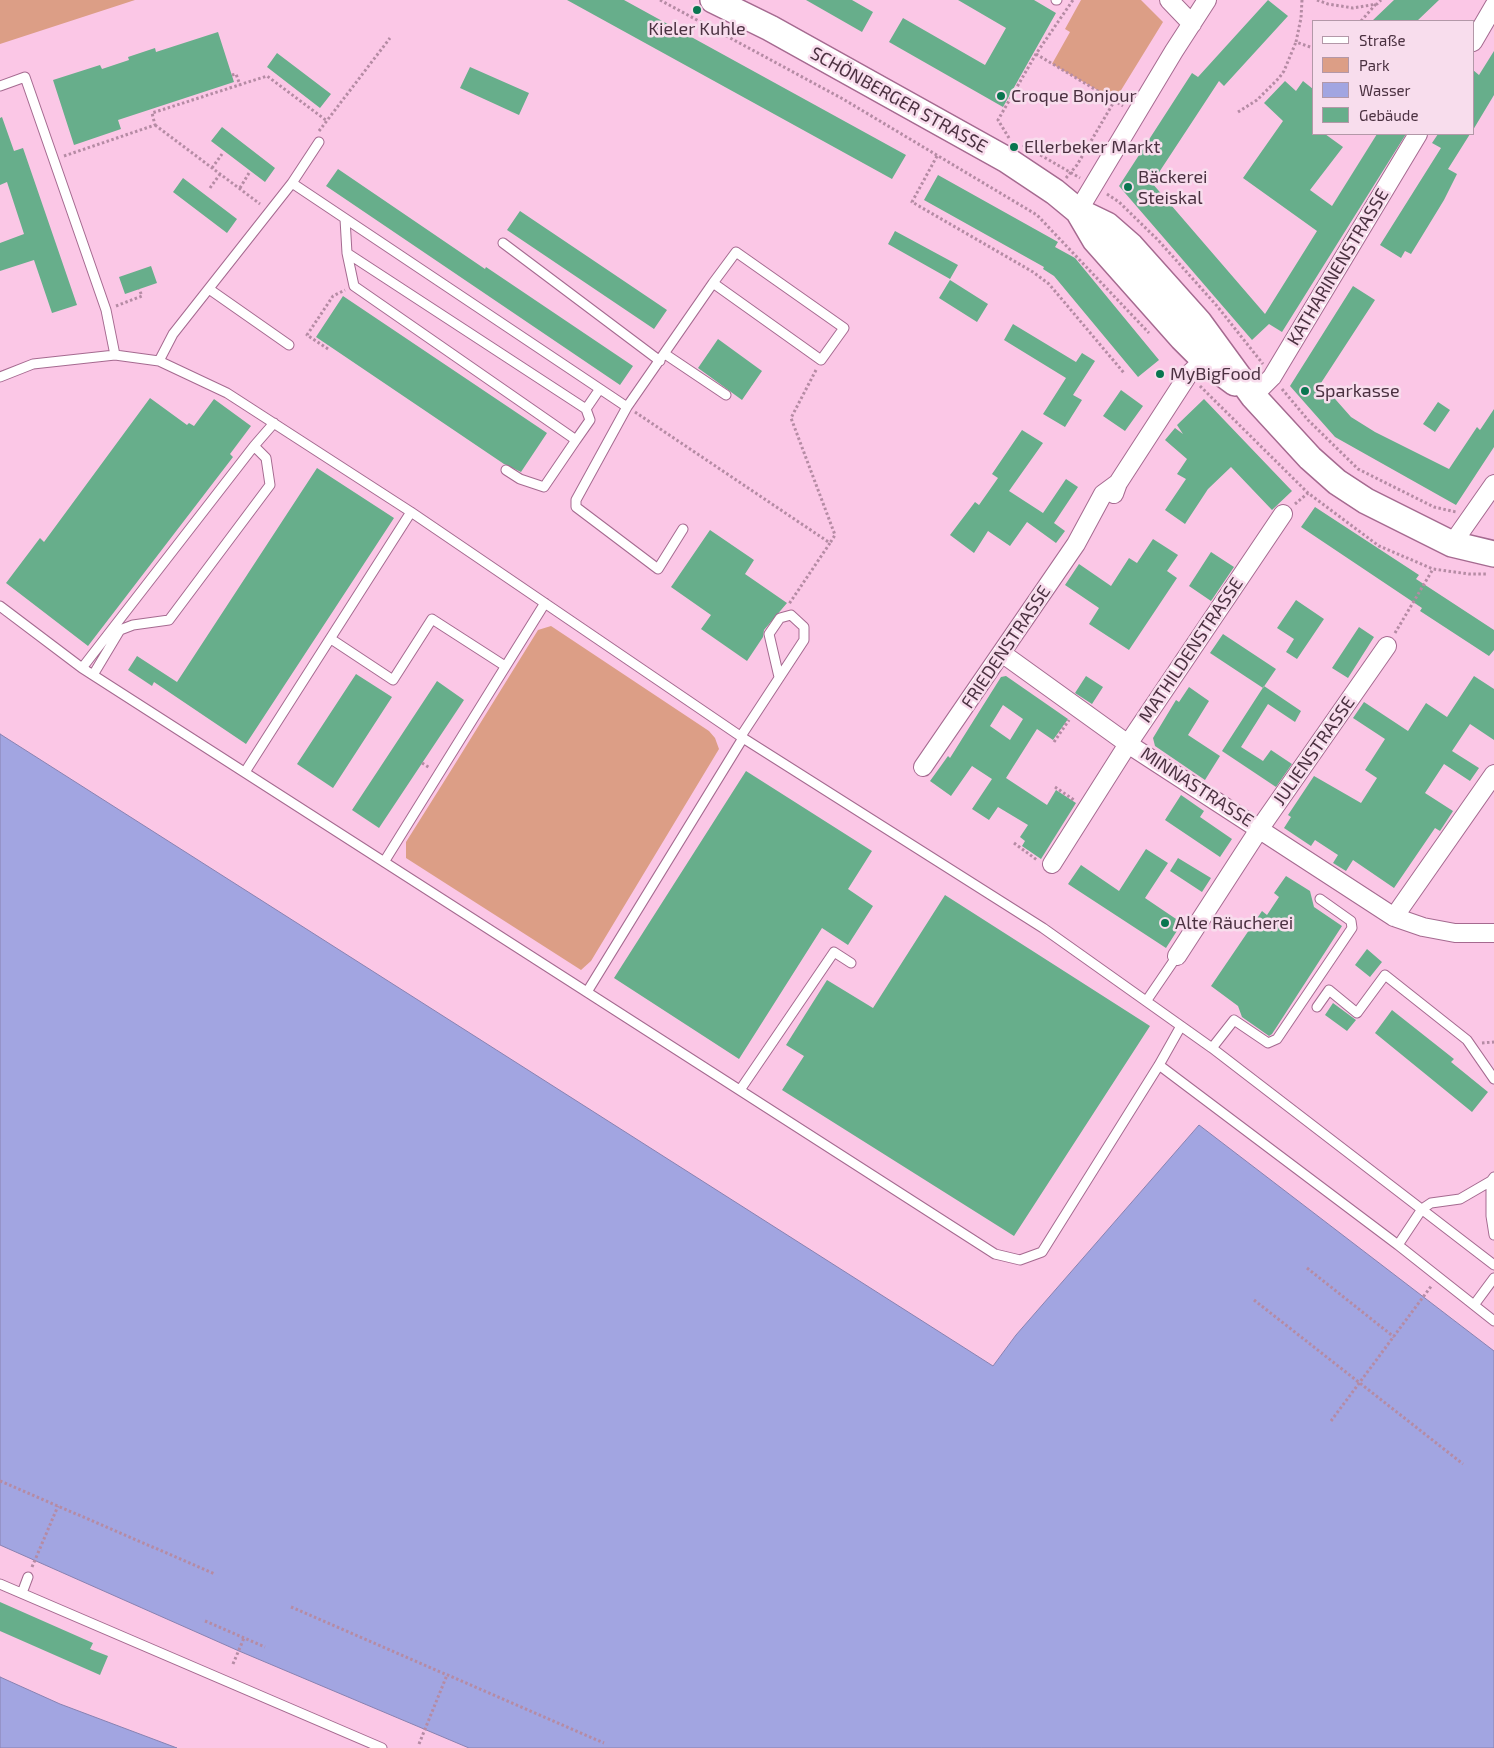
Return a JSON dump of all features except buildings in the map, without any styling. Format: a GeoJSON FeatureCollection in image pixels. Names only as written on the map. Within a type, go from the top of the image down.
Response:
{"type":"FeatureCollection","features":[{"type":"Feature","properties":{"kind":"main road","name":"SCHÖNBERGER STRASSE"},"geometry":{"type":"LineString","coordinates":[[714,0],[770,28],[1007,160],[1055,192],[1078,211],[1108,225],[1131,246],[1200,322],[1253,396],[1310,458],[1337,482],[1366,501],[1452,544]]}},
{"type":"Feature","properties":{"kind":"main road","name":"SCHÖNBERGER STRASSE"},"geometry":{"type":"LineString","coordinates":[[1078,211],[1095,240],[1196,368],[1253,396]]}},
{"type":"Feature","properties":{"kind":"main road"},"geometry":{"type":"LineString","coordinates":[[1452,544],[1494,548]]}},
{"type":"Feature","properties":{"kind":"main road"},"geometry":{"type":"LineString","coordinates":[[1452,544],[1494,554]]}},
{"type":"Feature","properties":{"kind":"street"},"geometry":{"type":"LineString","coordinates":[[1169,0],[1192,24]]}},
{"type":"Feature","properties":{"kind":"street"},"geometry":{"type":"LineString","coordinates":[[1078,211],[1207,0]]}},
{"type":"Feature","properties":{"kind":"street"},"geometry":{"type":"LineString","coordinates":[[1474,40],[1494,6]]}},
{"type":"Feature","properties":{"kind":"street","name":"KATHARINENSTRASSE"},"geometry":{"type":"LineString","coordinates":[[1253,396],[1272,376],[1417,135]]}},
{"type":"Feature","properties":{"kind":"street","name":"FRIEDENSTRASSE"},"geometry":{"type":"LineString","coordinates":[[923,767],[1088,526],[1091,512],[1103,494],[1118,483],[1196,368]]}},
{"type":"Feature","properties":{"kind":"street"},"geometry":{"type":"LineString","coordinates":[[1452,544],[1494,484]]}},
{"type":"Feature","properties":{"kind":"street","name":"MATHILDENSTRASSE"},"geometry":{"type":"LineString","coordinates":[[1052,864],[1128,744],[1283,514]]}},
{"type":"Feature","properties":{"kind":"street","name":"JULIENSTRASSE"},"geometry":{"type":"LineString","coordinates":[[1176,956],[1260,828],[1387,646]]}},
{"type":"Feature","properties":{"kind":"street","name":"MINNASTRASSE"},"geometry":{"type":"LineString","coordinates":[[1002,654],[1128,744],[1260,828],[1394,917],[1424,927],[1455,933],[1494,932]]}},
{"type":"Feature","properties":{"kind":"street"},"geometry":{"type":"LineString","coordinates":[[1394,917],[1494,774]]}},
{"type":"Feature","properties":{"kind":"lane"},"geometry":{"type":"LineString","coordinates":[[0,86],[25,77],[106,310],[115,355]]}},
{"type":"Feature","properties":{"kind":"lane"},"geometry":{"type":"LineString","coordinates":[[159,361],[173,334],[270,212],[319,142]]}},
{"type":"Feature","properties":{"kind":"lane"},"geometry":{"type":"LineString","coordinates":[[292,183],[627,407]]}},
{"type":"Feature","properties":{"kind":"lane"},"geometry":{"type":"LineString","coordinates":[[345,219],[348,253],[354,286],[576,440]]}},
{"type":"Feature","properties":{"kind":"lane"},"geometry":{"type":"LineString","coordinates":[[503,244],[663,357],[726,395]]}},
{"type":"Feature","properties":{"kind":"lane"},"geometry":{"type":"LineString","coordinates":[[683,529],[658,569],[576,507],[576,500],[627,407],[663,357],[713,284],[736,252],[844,328],[821,360],[713,284]]}},
{"type":"Feature","properties":{"kind":"lane"},"geometry":{"type":"LineString","coordinates":[[348,253],[586,409],[590,420],[544,487],[520,479],[506,470]]}},
{"type":"Feature","properties":{"kind":"lane"},"geometry":{"type":"LineString","coordinates":[[209,289],[289,345]]}},
{"type":"Feature","properties":{"kind":"lane"},"geometry":{"type":"LineString","coordinates":[[0,377],[32,364],[115,355],[159,361],[227,393],[411,512],[742,737],[1043,928],[1147,1000],[1212,1048],[1494,1265]]}},
{"type":"Feature","properties":{"kind":"lane"},"geometry":{"type":"LineString","coordinates":[[586,409],[599,390]]}},
{"type":"Feature","properties":{"kind":"lane"},"geometry":{"type":"LineString","coordinates":[[82,668],[254,446],[274,423]]}},
{"type":"Feature","properties":{"kind":"lane"},"geometry":{"type":"LineString","coordinates":[[93,675],[120,630],[133,625],[169,620],[270,485],[266,458],[254,446]]}},
{"type":"Feature","properties":{"kind":"lane"},"geometry":{"type":"LineString","coordinates":[[245,772],[411,512]]}},
{"type":"Feature","properties":{"kind":"lane"},"geometry":{"type":"LineString","coordinates":[[384,862],[545,603]]}},
{"type":"Feature","properties":{"kind":"lane"},"geometry":{"type":"LineString","coordinates":[[0,606],[82,668],[995,1254],[1020,1260],[1042,1252],[1160,1065],[1181,1026]]}},
{"type":"Feature","properties":{"kind":"lane"},"geometry":{"type":"LineString","coordinates":[[587,992],[742,737],[804,640],[804,626],[791,615],[780,618],[769,634],[779,677]]}},
{"type":"Feature","properties":{"kind":"lane"},"geometry":{"type":"LineString","coordinates":[[331,639],[393,680],[432,619],[505,666]]}},
{"type":"Feature","properties":{"kind":"lane"},"geometry":{"type":"LineString","coordinates":[[1212,1048],[1234,1020],[1268,1043],[1277,1040],[1352,928],[1351,921],[1320,899]]}},
{"type":"Feature","properties":{"kind":"lane"},"geometry":{"type":"LineString","coordinates":[[740,1090],[834,952],[851,963]]}},
{"type":"Feature","properties":{"kind":"lane"},"geometry":{"type":"LineString","coordinates":[[1147,1000],[1176,956]]}},
{"type":"Feature","properties":{"kind":"lane"},"geometry":{"type":"LineString","coordinates":[[1317,1007],[1329,990],[1357,1013],[1385,975],[1467,1040],[1494,1080]]}},
{"type":"Feature","properties":{"kind":"lane"},"geometry":{"type":"LineString","coordinates":[[1160,1065],[1398,1245],[1494,1321]]}},
{"type":"Feature","properties":{"kind":"lane"},"geometry":{"type":"LineString","coordinates":[[1398,1245],[1422,1209],[1431,1203],[1460,1199],[1493,1179]]}},
{"type":"Feature","properties":{"kind":"lane"},"geometry":{"type":"LineString","coordinates":[[1493,1179],[1490,1216],[1494,1235]]}},
{"type":"Feature","properties":{"kind":"lane"},"geometry":{"type":"LineString","coordinates":[[1474,1305],[1494,1278]]}},
{"type":"Feature","properties":{"kind":"lane"},"geometry":{"type":"LineString","coordinates":[[22,1593],[28,1577]]}},
{"type":"Feature","properties":{"kind":"lane"},"geometry":{"type":"LineString","coordinates":[[0,1584],[382,1748]]}},
{"type":"Feature","properties":{"kind":"path"},"geometry":{"type":"LineString","coordinates":[[660,0],[843,99],[1037,215],[1154,338]]}},
{"type":"Feature","properties":{"kind":"path"},"geometry":{"type":"LineString","coordinates":[[998,120],[1036,54],[1073,0]]}},
{"type":"Feature","properties":{"kind":"path"},"geometry":{"type":"LineString","coordinates":[[1238,112],[1257,100],[1284,71],[1296,42],[1301,18],[1302,0]]}},
{"type":"Feature","properties":{"kind":"path"},"geometry":{"type":"LineString","coordinates":[[1317,0],[1328,4],[1353,8],[1377,4]]}},
{"type":"Feature","properties":{"kind":"path"},"geometry":{"type":"LineString","coordinates":[[1362,20],[1381,0]]}},
{"type":"Feature","properties":{"kind":"path"},"geometry":{"type":"LineString","coordinates":[[319,142],[318,132],[390,38]]}},
{"type":"Feature","properties":{"kind":"path"},"geometry":{"type":"LineString","coordinates":[[1296,42],[1312,48]]}},
{"type":"Feature","properties":{"kind":"path"},"geometry":{"type":"LineString","coordinates":[[1036,54],[1136,114]]}},
{"type":"Feature","properties":{"kind":"path"},"geometry":{"type":"LineString","coordinates":[[232,75],[236,74],[240,85]]}},
{"type":"Feature","properties":{"kind":"path"},"geometry":{"type":"LineString","coordinates":[[270,212],[155,125],[152,113],[267,76],[327,121]]}},
{"type":"Feature","properties":{"kind":"path"},"geometry":{"type":"LineString","coordinates":[[1037,215],[1077,165],[1115,100]]}},
{"type":"Feature","properties":{"kind":"path"},"geometry":{"type":"LineString","coordinates":[[54,160],[155,125]]}},
{"type":"Feature","properties":{"kind":"path"},"geometry":{"type":"LineString","coordinates":[[212,168],[222,154]]}},
{"type":"Feature","properties":{"kind":"path"},"geometry":{"type":"LineString","coordinates":[[937,156],[912,202],[1033,272],[1049,284],[1124,373]]}},
{"type":"Feature","properties":{"kind":"path"},"geometry":{"type":"LineString","coordinates":[[240,188],[249,173]]}},
{"type":"Feature","properties":{"kind":"path"},"geometry":{"type":"LineString","coordinates":[[210,188],[220,174]]}},
{"type":"Feature","properties":{"kind":"path"},"geometry":{"type":"LineString","coordinates":[[328,349],[307,335],[333,296],[354,286]]}},
{"type":"Feature","properties":{"kind":"path"},"geometry":{"type":"LineString","coordinates":[[106,310],[142,296],[139,289]]}},
{"type":"Feature","properties":{"kind":"path"},"geometry":{"type":"LineString","coordinates":[[791,615],[789,604],[835,535],[791,418],[821,360]]}},
{"type":"Feature","properties":{"kind":"path"},"geometry":{"type":"LineString","coordinates":[[1196,368],[1308,493],[1379,546],[1433,569],[1468,574],[1494,574]]}},
{"type":"Feature","properties":{"kind":"path"},"geometry":{"type":"LineString","coordinates":[[627,407],[830,543]]}},
{"type":"Feature","properties":{"kind":"path"},"geometry":{"type":"LineString","coordinates":[[1387,646],[1433,569]]}},
{"type":"Feature","properties":{"kind":"path"},"geometry":{"type":"LineString","coordinates":[[1054,742],[1077,707]]}},
{"type":"Feature","properties":{"kind":"path"},"geometry":{"type":"LineString","coordinates":[[1055,788],[1087,809]]}},
{"type":"Feature","properties":{"kind":"path"},"geometry":{"type":"LineString","coordinates":[[1014,843],[1040,862],[1052,864]]}},
{"type":"Feature","properties":{"kind":"path"},"geometry":{"type":"LineString","coordinates":[[1307,1268],[1394,1337]]}},
{"type":"Feature","properties":{"kind":"path"},"geometry":{"type":"LineString","coordinates":[[1331,1421],[1361,1383],[1438,1276]]}},
{"type":"Feature","properties":{"kind":"path"},"geometry":{"type":"LineString","coordinates":[[1254,1300],[1463,1464]]}},
{"type":"Feature","properties":{"kind":"path"},"geometry":{"type":"LineString","coordinates":[[0,1481],[214,1574]]}},
{"type":"Feature","properties":{"kind":"path"},"geometry":{"type":"LineString","coordinates":[[28,1577],[58,1506]]}},
{"type":"Feature","properties":{"kind":"path"},"geometry":{"type":"LineString","coordinates":[[291,1607],[604,1744]]}},
{"type":"Feature","properties":{"kind":"path"},"geometry":{"type":"LineString","coordinates":[[205,1621],[265,1647]]}},
{"type":"Feature","properties":{"kind":"path"},"geometry":{"type":"LineString","coordinates":[[233,1664],[244,1638]]}},
{"type":"Feature","properties":{"kind":"path"},"geometry":{"type":"LineString","coordinates":[[418,1744],[447,1675]]}},
{"type":"Feature","properties":{"kind":"green space"},"geometry":{"type":"Polygon","coordinates":[[[0,0],[135,0],[0,44],[0,0]]]}},
{"type":"Feature","properties":{"kind":"green space"},"geometry":{"type":"Polygon","coordinates":[[[1081,0],[1141,0],[1163,22],[1115,100],[1052,64],[1070,32],[1065,29],[1081,0]]]}},
{"type":"Feature","properties":{"kind":"green space"},"geometry":{"type":"Polygon","coordinates":[[[551,626],[709,731],[715,738],[719,749],[591,961],[581,970],[406,858],[406,842],[538,630],[551,626]]]}},
{"type":"Feature","properties":{"kind":"water"},"geometry":{"type":"Polygon","coordinates":[[[0,734],[993,1366],[1016,1335],[1199,1125],[1494,1351],[1494,1748],[469,1748],[239,1651],[0,1545],[0,734]]]}},
{"type":"Feature","properties":{"kind":"water"},"geometry":{"type":"Polygon","coordinates":[[[0,1677],[60,1704],[177,1748],[0,1748],[0,1677]]]}},
{"type":"Feature","properties":{"kind":"place","name":"Kieler Kuhle"},"geometry":{"type":"Point","coordinates":[697,10]}},
{"type":"Feature","properties":{"kind":"place","name":"Croque Bonjour"},"geometry":{"type":"Point","coordinates":[1001,96]}},
{"type":"Feature","properties":{"kind":"place","name":"Ellerbeker Markt"},"geometry":{"type":"Point","coordinates":[1014,147]}},
{"type":"Feature","properties":{"kind":"place","name":"Bäckerei Steiskal"},"geometry":{"type":"Point","coordinates":[1128,187]}},
{"type":"Feature","properties":{"kind":"place","name":"MyBigFood"},"geometry":{"type":"Point","coordinates":[1160,374]}},
{"type":"Feature","properties":{"kind":"place","name":"Sparkasse"},"geometry":{"type":"Point","coordinates":[1305,391]}},
{"type":"Feature","properties":{"kind":"place","name":"Alte Räucherei"},"geometry":{"type":"Point","coordinates":[1165,923]}}]}
